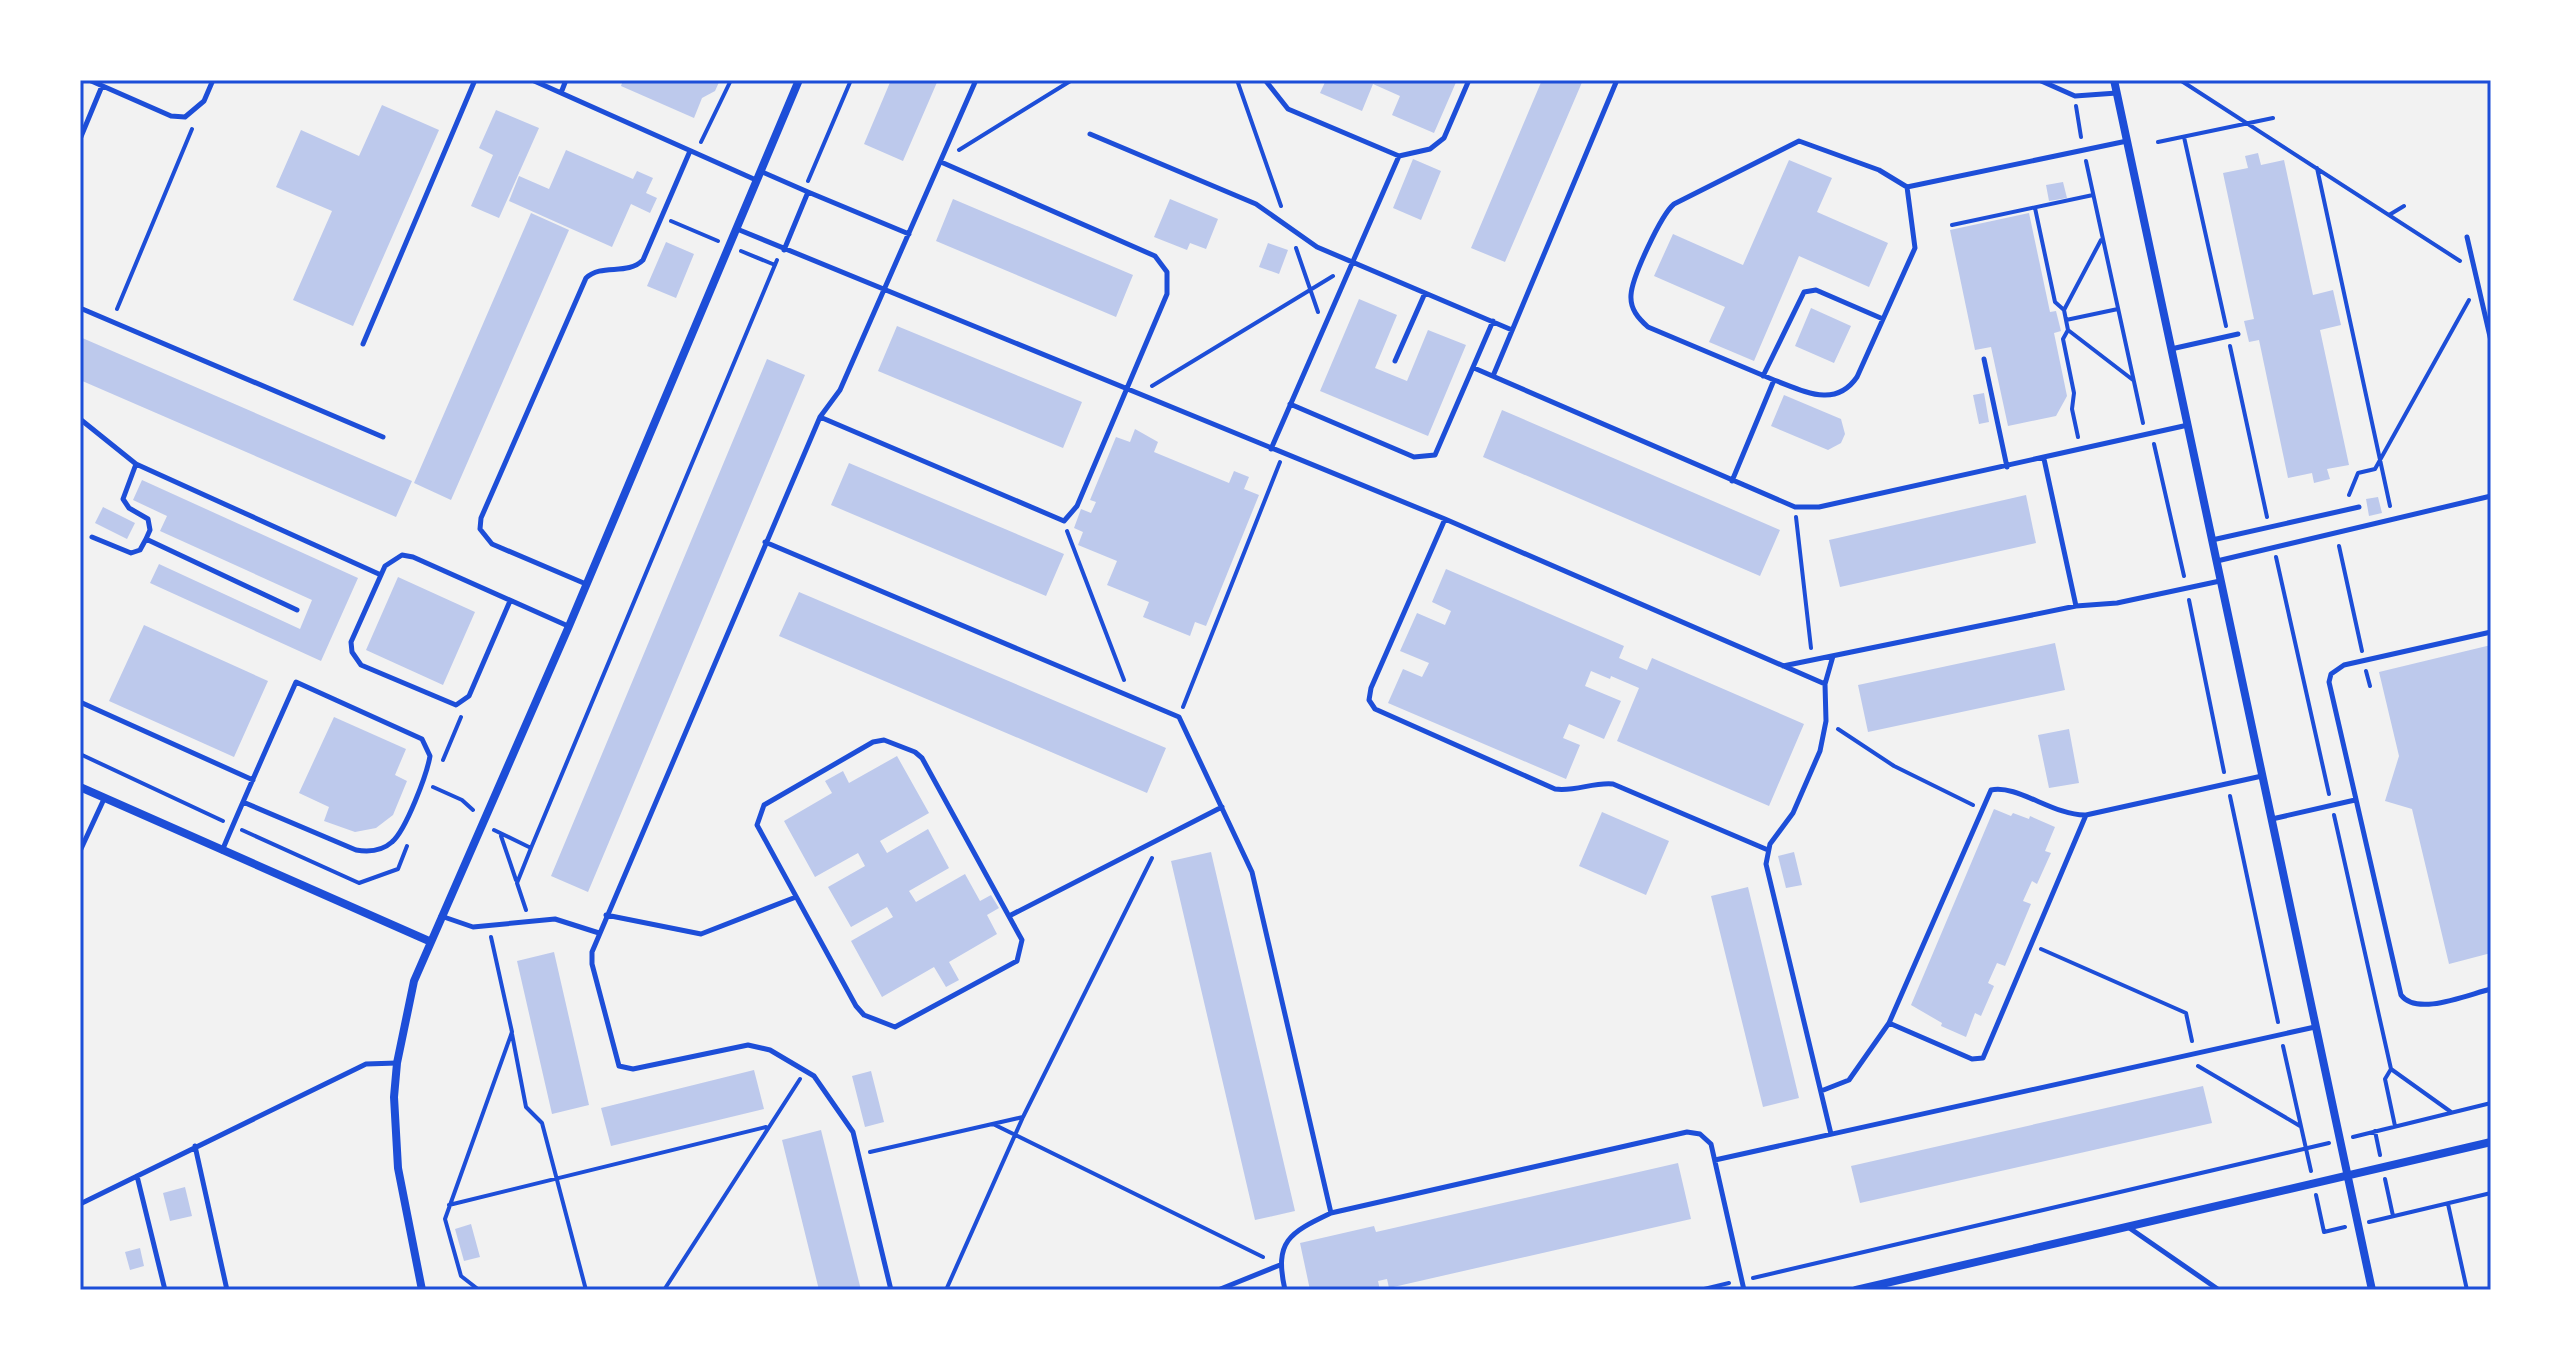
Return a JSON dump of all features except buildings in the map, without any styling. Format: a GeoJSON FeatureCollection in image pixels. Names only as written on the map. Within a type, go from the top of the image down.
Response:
{"type":"FeatureCollection","features":[{"type":"Feature","properties":{"kind":"street"},"geometry":{"type":"LineString","coordinates":[[422,1290],[398,1168],[394,1097],[397,1063],[414,981],[587,584],[799,80]]}},
{"type":"Feature","properties":{"kind":"street"},"geometry":{"type":"LineString","coordinates":[[2114,80],[2372,1290]]}},
{"type":"Feature","properties":{"kind":"street"},"geometry":{"type":"LineString","coordinates":[[80,787],[429,941]]}},
{"type":"Feature","properties":{"kind":"street"},"geometry":{"type":"LineString","coordinates":[[1856,1290],[2491,1142]]}},
{"type":"Feature","properties":{"kind":"lane"},"geometry":{"type":"LineString","coordinates":[[89,80],[171,116],[185,117],[204,101],[213,80]]}},
{"type":"Feature","properties":{"kind":"lane"},"geometry":{"type":"LineString","coordinates":[[363,344],[475,80]]}},
{"type":"Feature","properties":{"kind":"lane"},"geometry":{"type":"LineString","coordinates":[[532,80],[690,151],[807,191],[909,234]]}},
{"type":"Feature","properties":{"kind":"lane"},"geometry":{"type":"LineString","coordinates":[[561,93],[566,80]]}},
{"type":"Feature","properties":{"kind":"lane"},"geometry":{"type":"LineString","coordinates":[[891,1290],[849,1123],[821,1082],[770,1050],[748,1045],[633,1069],[619,1066],[592,964],[606,915],[765,542],[820,417],[840,390],[976,80]]}},
{"type":"Feature","properties":{"kind":"lane"},"geometry":{"type":"LineString","coordinates":[[1265,80],[1276,99],[1288,109],[1399,156],[1430,149],[1444,138],[1469,80]]}},
{"type":"Feature","properties":{"kind":"lane"},"geometry":{"type":"LineString","coordinates":[[1493,376],[1617,80]]}},
{"type":"Feature","properties":{"kind":"lane"},"geometry":{"type":"LineString","coordinates":[[2039,80],[2075,96],[2117,93]]}},
{"type":"Feature","properties":{"kind":"lane"},"geometry":{"type":"LineString","coordinates":[[80,139],[102,86]]}},
{"type":"Feature","properties":{"kind":"lane"},"geometry":{"type":"LineString","coordinates":[[1090,134],[1256,204],[1308,243],[1350,265],[1512,330]]}},
{"type":"Feature","properties":{"kind":"lane"},"geometry":{"type":"LineString","coordinates":[[1907,187],[1915,248],[1857,377],[1839,395],[1816,395],[1763,376],[1648,327],[1636,317],[1631,293],[1666,210],[1799,141],[1879,170],[1907,187],[2127,141]]}},
{"type":"Feature","properties":{"kind":"lane"},"geometry":{"type":"LineString","coordinates":[[587,584],[492,544],[480,529],[481,518],[586,278],[598,270],[628,268],[643,260],[690,151]]}},
{"type":"Feature","properties":{"kind":"lane"},"geometry":{"type":"LineString","coordinates":[[1271,449],[1350,265],[1376,215],[1399,156]]}},
{"type":"Feature","properties":{"kind":"lane"},"geometry":{"type":"LineString","coordinates":[[820,417],[1064,521],[1077,506],[1167,294],[1169,282],[1162,263],[1155,256],[941,162]]}},
{"type":"Feature","properties":{"kind":"lane"},"geometry":{"type":"LineString","coordinates":[[783,249],[807,191]]}},
{"type":"Feature","properties":{"kind":"lane"},"geometry":{"type":"LineString","coordinates":[[736,229],[1445,519],[1825,684]]}},
{"type":"Feature","properties":{"kind":"lane"},"geometry":{"type":"LineString","coordinates":[[2467,237],[2491,341]]}},
{"type":"Feature","properties":{"kind":"lane"},"geometry":{"type":"LineString","coordinates":[[1763,376],[1804,292],[1816,290],[1883,319]]}},
{"type":"Feature","properties":{"kind":"lane"},"geometry":{"type":"LineString","coordinates":[[1395,361],[1425,293]]}},
{"type":"Feature","properties":{"kind":"lane"},"geometry":{"type":"LineString","coordinates":[[80,308],[383,437]]}},
{"type":"Feature","properties":{"kind":"lane"},"geometry":{"type":"LineString","coordinates":[[1290,404],[1425,459],[1435,455],[1493,321]]}},
{"type":"Feature","properties":{"kind":"lane"},"geometry":{"type":"LineString","coordinates":[[2171,349],[2238,334]]}},
{"type":"Feature","properties":{"kind":"lane"},"geometry":{"type":"LineString","coordinates":[[1984,359],[2007,467]]}},
{"type":"Feature","properties":{"kind":"lane"},"geometry":{"type":"LineString","coordinates":[[1474,368],[1795,507],[1819,507],[2188,425]]}},
{"type":"Feature","properties":{"kind":"lane"},"geometry":{"type":"LineString","coordinates":[[1732,481],[1774,380]]}},
{"type":"Feature","properties":{"kind":"lane"},"geometry":{"type":"LineString","coordinates":[[80,419],[136,464],[381,575]]}},
{"type":"Feature","properties":{"kind":"lane"},"geometry":{"type":"LineString","coordinates":[[2044,459],[2076,606]]}},
{"type":"Feature","properties":{"kind":"lane"},"geometry":{"type":"LineString","coordinates":[[92,537],[131,553],[140,550],[150,530],[148,519],[129,508],[123,499],[136,464]]}},
{"type":"Feature","properties":{"kind":"lane"},"geometry":{"type":"LineString","coordinates":[[2217,561],[2491,496]]}},
{"type":"Feature","properties":{"kind":"lane"},"geometry":{"type":"LineString","coordinates":[[2212,540],[2359,507]]}},
{"type":"Feature","properties":{"kind":"lane"},"geometry":{"type":"LineString","coordinates":[[1445,519],[1371,688],[1369,700],[1375,709],[1555,789],[1568,791],[1599,783],[1613,784],[1768,850]]}},
{"type":"Feature","properties":{"kind":"lane"},"geometry":{"type":"LineString","coordinates":[[146,539],[297,610]]}},
{"type":"Feature","properties":{"kind":"lane"},"geometry":{"type":"LineString","coordinates":[[765,542],[1179,717],[1252,872],[1331,1213]]}},
{"type":"Feature","properties":{"kind":"lane"},"geometry":{"type":"LineString","coordinates":[[510,601],[469,696],[456,705],[355,660],[351,642],[381,575],[394,558],[413,557],[569,626]]}},
{"type":"Feature","properties":{"kind":"lane"},"geometry":{"type":"LineString","coordinates":[[1783,666],[2076,606],[2117,603],[2221,580]]}},
{"type":"Feature","properties":{"kind":"lane"},"geometry":{"type":"LineString","coordinates":[[2491,632],[2364,660],[2336,669],[2329,682],[2401,995],[2406,1001],[2421,1006],[2491,989]]}},
{"type":"Feature","properties":{"kind":"lane"},"geometry":{"type":"LineString","coordinates":[[1831,1134],[1766,864],[1768,850],[1793,813],[1820,751],[1826,721],[1825,684],[1833,656]]}},
{"type":"Feature","properties":{"kind":"lane"},"geometry":{"type":"LineString","coordinates":[[222,851],[243,802],[296,682],[422,739],[430,756],[401,831],[392,842],[369,852],[356,850],[243,802]]}},
{"type":"Feature","properties":{"kind":"lane"},"geometry":{"type":"LineString","coordinates":[[80,702],[253,780]]}},
{"type":"Feature","properties":{"kind":"lane"},"geometry":{"type":"LineString","coordinates":[[884,740],[915,752],[922,758],[1011,915],[1022,940],[1017,961],[895,1027],[860,1011],[796,897],[760,832],[760,810],[770,801],[873,742],[884,740]]}},
{"type":"Feature","properties":{"kind":"lane"},"geometry":{"type":"LineString","coordinates":[[1821,1091],[1849,1080],[1889,1023],[1987,794],[1996,788],[2062,814],[2086,815],[2263,776]]}},
{"type":"Feature","properties":{"kind":"lane"},"geometry":{"type":"LineString","coordinates":[[80,851],[104,798]]}},
{"type":"Feature","properties":{"kind":"lane"},"geometry":{"type":"LineString","coordinates":[[2272,819],[2355,800]]}},
{"type":"Feature","properties":{"kind":"lane"},"geometry":{"type":"LineString","coordinates":[[1011,915],[1222,807]]}},
{"type":"Feature","properties":{"kind":"lane"},"geometry":{"type":"LineString","coordinates":[[1889,1023],[1972,1059],[1983,1058],[2086,815]]}},
{"type":"Feature","properties":{"kind":"lane"},"geometry":{"type":"LineString","coordinates":[[606,915],[701,934],[796,897]]}},
{"type":"Feature","properties":{"kind":"lane"},"geometry":{"type":"LineString","coordinates":[[441,916],[473,927],[555,919],[599,933]]}},
{"type":"Feature","properties":{"kind":"lane"},"geometry":{"type":"LineString","coordinates":[[1715,1160],[2316,1027]]}},
{"type":"Feature","properties":{"kind":"lane"},"geometry":{"type":"LineString","coordinates":[[80,1204],[366,1064],[397,1063]]}},
{"type":"Feature","properties":{"kind":"lane"},"geometry":{"type":"LineString","coordinates":[[1285,1290],[1280,1252],[1288,1238],[1303,1226],[1331,1213],[1687,1132],[1700,1134],[1711,1144],[1744,1290]]}},
{"type":"Feature","properties":{"kind":"lane"},"geometry":{"type":"LineString","coordinates":[[195,1146],[227,1290]]}},
{"type":"Feature","properties":{"kind":"lane"},"geometry":{"type":"LineString","coordinates":[[137,1176],[165,1290]]}},
{"type":"Feature","properties":{"kind":"lane"},"geometry":{"type":"LineString","coordinates":[[2127,1226],[2219,1290]]}},
{"type":"Feature","properties":{"kind":"lane"},"geometry":{"type":"LineString","coordinates":[[1218,1290],[1280,1265]]}},
{"type":"Feature","properties":{"kind":"path"},"geometry":{"type":"LineString","coordinates":[[690,151],[706,138],[731,80]]}},
{"type":"Feature","properties":{"kind":"path"},"geometry":{"type":"LineString","coordinates":[[807,191],[851,80]]}},
{"type":"Feature","properties":{"kind":"path"},"geometry":{"type":"LineString","coordinates":[[941,162],[1072,80]]}},
{"type":"Feature","properties":{"kind":"path"},"geometry":{"type":"LineString","coordinates":[[2180,80],[2475,271]]}},
{"type":"Feature","properties":{"kind":"path"},"geometry":{"type":"LineString","coordinates":[[2075,96],[2133,380],[2149,435],[2157,451],[2324,1232]]}},
{"type":"Feature","properties":{"kind":"path"},"geometry":{"type":"LineString","coordinates":[[112,322],[204,101]]}},
{"type":"Feature","properties":{"kind":"path"},"geometry":{"type":"LineString","coordinates":[[2158,142],[2273,118]]}},
{"type":"Feature","properties":{"kind":"path"},"geometry":{"type":"LineString","coordinates":[[2184,137],[2269,527]]}},
{"type":"Feature","properties":{"kind":"path"},"geometry":{"type":"LineString","coordinates":[[2317,168],[2393,519]]}},
{"type":"Feature","properties":{"kind":"path"},"geometry":{"type":"LineString","coordinates":[[1952,225],[2093,195]]}},
{"type":"Feature","properties":{"kind":"path"},"geometry":{"type":"LineString","coordinates":[[2389,215],[2404,206]]}},
{"type":"Feature","properties":{"kind":"path"},"geometry":{"type":"LineString","coordinates":[[2035,208],[2055,302],[2064,310],[2068,330],[2063,339],[2080,450]]}},
{"type":"Feature","properties":{"kind":"path"},"geometry":{"type":"LineString","coordinates":[[2064,310],[2102,238]]}},
{"type":"Feature","properties":{"kind":"path"},"geometry":{"type":"LineString","coordinates":[[517,883],[783,249]]}},
{"type":"Feature","properties":{"kind":"path"},"geometry":{"type":"LineString","coordinates":[[1138,395],[1350,265]]}},
{"type":"Feature","properties":{"kind":"path"},"geometry":{"type":"LineString","coordinates":[[2331,513],[2328,499],[2351,494],[2358,473],[2375,469],[2478,284]]}},
{"type":"Feature","properties":{"kind":"path"},"geometry":{"type":"LineString","coordinates":[[2066,320],[2118,309]]}},
{"type":"Feature","properties":{"kind":"path"},"geometry":{"type":"LineString","coordinates":[[2068,330],[2133,380]]}},
{"type":"Feature","properties":{"kind":"path"},"geometry":{"type":"LineString","coordinates":[[1179,717],[1283,454]]}},
{"type":"Feature","properties":{"kind":"path"},"geometry":{"type":"LineString","coordinates":[[1795,507],[1813,660]]}},
{"type":"Feature","properties":{"kind":"path"},"geometry":{"type":"LineString","coordinates":[[1064,521],[1131,698]]}},
{"type":"Feature","properties":{"kind":"path"},"geometry":{"type":"LineString","coordinates":[[2336,533],[2370,686]]}},
{"type":"Feature","properties":{"kind":"path"},"geometry":{"type":"LineString","coordinates":[[2274,547],[2391,1069],[2452,1112]]}},
{"type":"Feature","properties":{"kind":"path"},"geometry":{"type":"LineString","coordinates":[[427,800],[469,696]]}},
{"type":"Feature","properties":{"kind":"path"},"geometry":{"type":"LineString","coordinates":[[1826,721],[1894,766],[1980,809]]}},
{"type":"Feature","properties":{"kind":"path"},"geometry":{"type":"LineString","coordinates":[[80,754],[359,883],[398,869],[409,841]]}},
{"type":"Feature","properties":{"kind":"path"},"geometry":{"type":"LineString","coordinates":[[432,787],[462,800],[500,835],[531,848]]}},
{"type":"Feature","properties":{"kind":"path"},"geometry":{"type":"LineString","coordinates":[[500,835],[529,920]]}},
{"type":"Feature","properties":{"kind":"path"},"geometry":{"type":"LineString","coordinates":[[946,1290],[1023,1117],[1162,838]]}},
{"type":"Feature","properties":{"kind":"path"},"geometry":{"type":"LineString","coordinates":[[489,926],[526,1107],[542,1123],[586,1290]]}},
{"type":"Feature","properties":{"kind":"path"},"geometry":{"type":"LineString","coordinates":[[2032,945],[2186,1013],[2198,1066],[2301,1127]]}},
{"type":"Feature","properties":{"kind":"path"},"geometry":{"type":"LineString","coordinates":[[479,1290],[461,1276],[445,1219],[512,1032]]}},
{"type":"Feature","properties":{"kind":"path"},"geometry":{"type":"LineString","coordinates":[[2391,1069],[2385,1079],[2395,1126]]}},
{"type":"Feature","properties":{"kind":"path"},"geometry":{"type":"LineString","coordinates":[[664,1290],[766,1127],[806,1071]]}},
{"type":"Feature","properties":{"kind":"path"},"geometry":{"type":"LineString","coordinates":[[1700,1290],[2491,1103]]}},
{"type":"Feature","properties":{"kind":"path"},"geometry":{"type":"LineString","coordinates":[[858,1155],[1023,1117]]}},
{"type":"Feature","properties":{"kind":"path"},"geometry":{"type":"LineString","coordinates":[[993,1124],[1280,1265]]}},
{"type":"Feature","properties":{"kind":"path"},"geometry":{"type":"LineString","coordinates":[[449,1205],[766,1127]]}},
{"type":"Feature","properties":{"kind":"path"},"geometry":{"type":"LineString","coordinates":[[2393,1216],[2491,1193]]}},
{"type":"Feature","properties":{"kind":"path"},"geometry":{"type":"LineString","coordinates":[[2448,1204],[2467,1290]]}}]}
